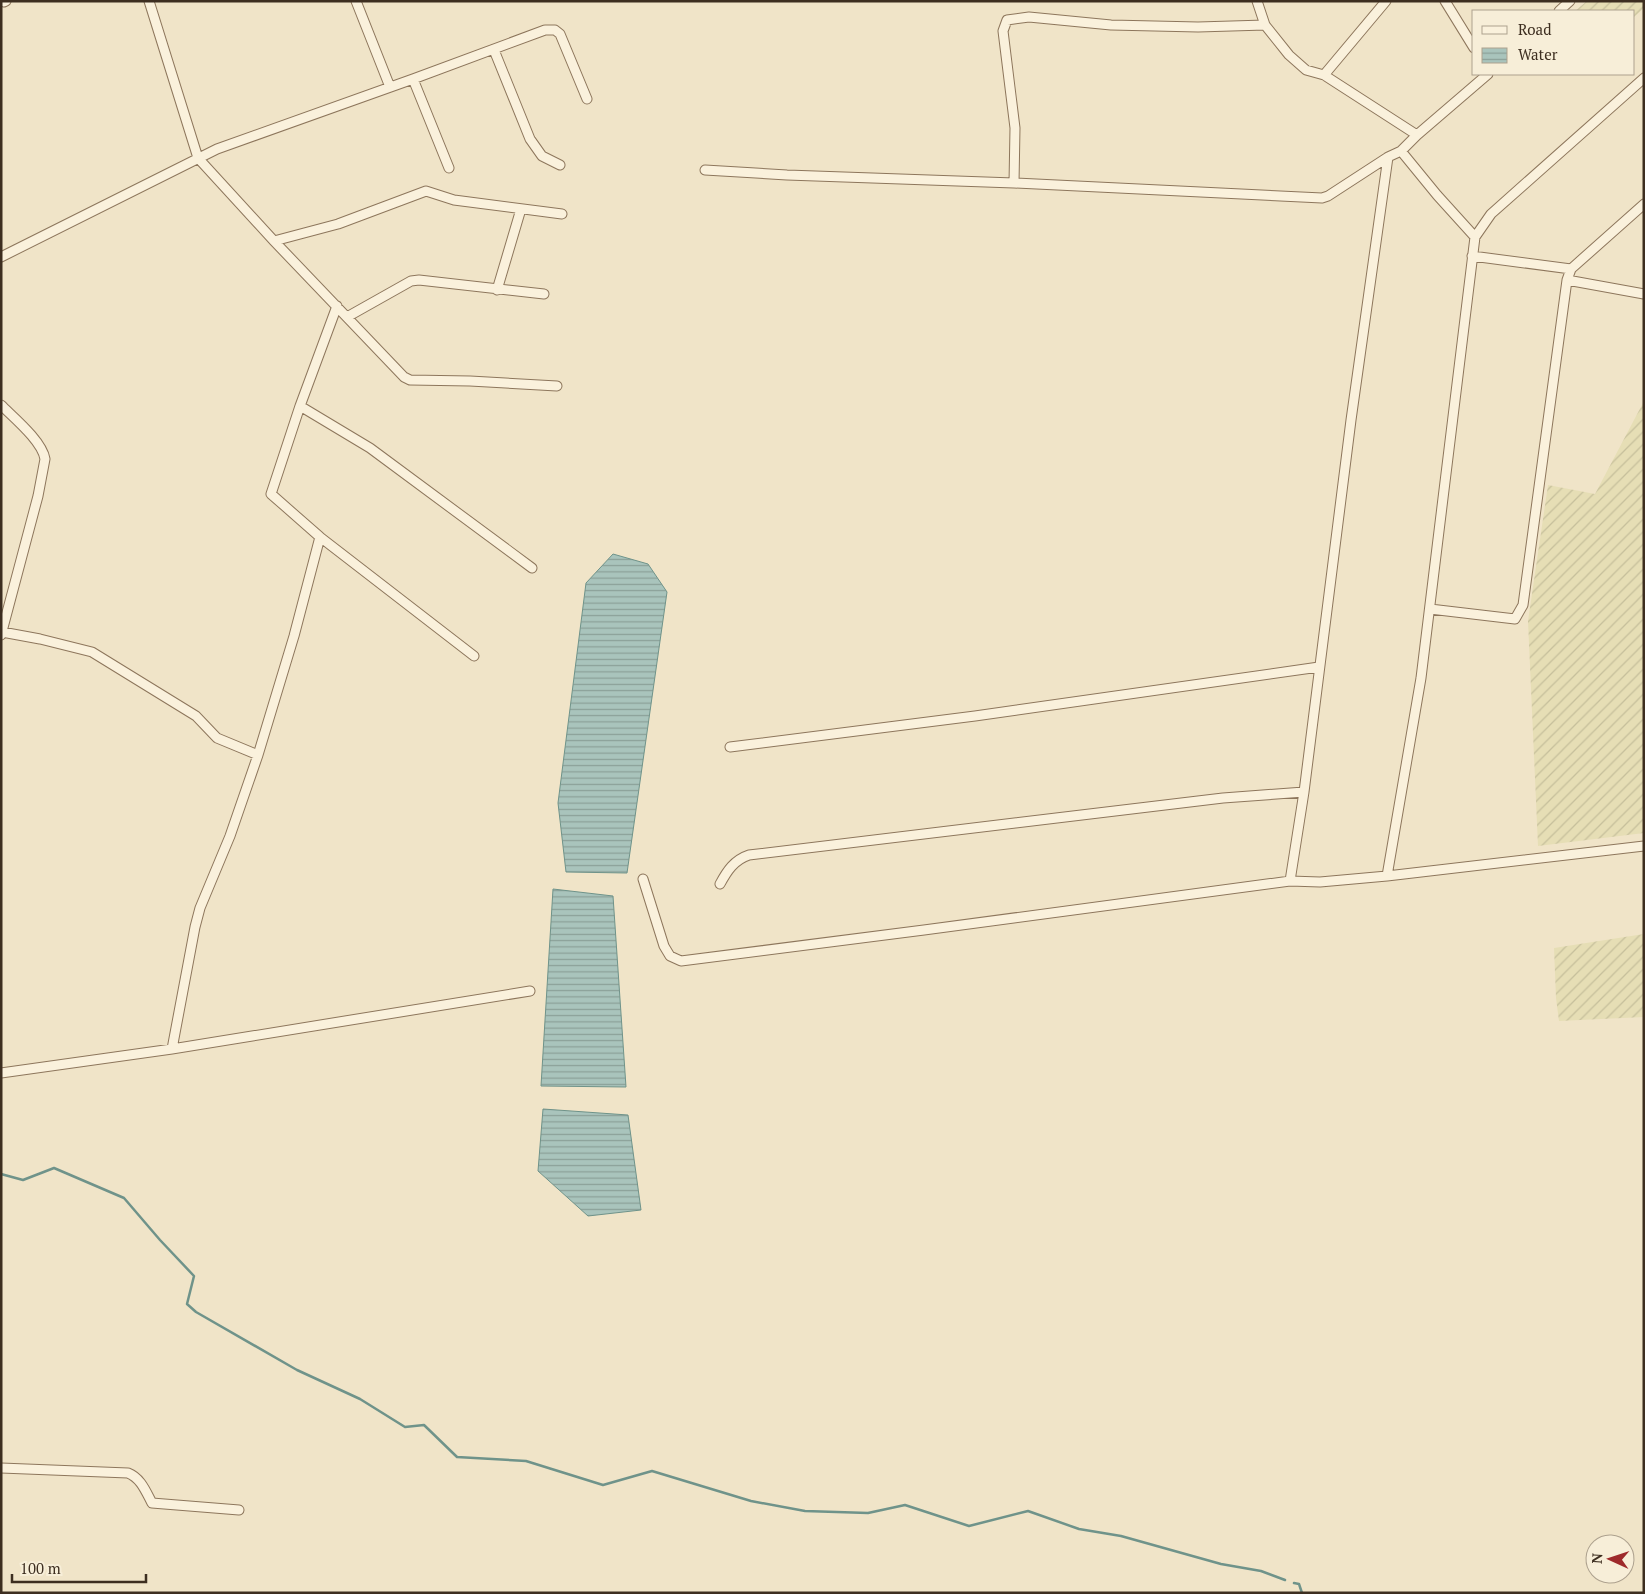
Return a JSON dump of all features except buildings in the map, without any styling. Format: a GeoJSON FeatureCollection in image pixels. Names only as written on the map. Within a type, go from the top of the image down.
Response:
{"type":"FeatureCollection","features":[{"type":"Feature","properties":{"kind":"street"},"geometry":{"type":"LineString","coordinates":[[149,1],[198,158],[274,241],[404,377],[410,380],[556,386]]}},
{"type":"Feature","properties":{"kind":"street"},"geometry":{"type":"LineString","coordinates":[[356,1],[390,87]]}},
{"type":"Feature","properties":{"kind":"street"},"geometry":{"type":"LineString","coordinates":[[1257,1],[1265,25],[1289,55],[1306,70],[1324,75],[1417,135]]}},
{"type":"Feature","properties":{"kind":"street"},"geometry":{"type":"LineString","coordinates":[[1324,75],[1386,1]]}},
{"type":"Feature","properties":{"kind":"street"},"geometry":{"type":"LineString","coordinates":[[1445,1],[1472,45]]}},
{"type":"Feature","properties":{"kind":"street"},"geometry":{"type":"LineString","coordinates":[[1559,10],[1570,1]]}},
{"type":"Feature","properties":{"kind":"street"},"geometry":{"type":"LineString","coordinates":[[1014,183],[1015,128],[1003,31],[1008,20],[1029,17],[1111,25],[1198,27],[1265,25]]}},
{"type":"Feature","properties":{"kind":"street"},"geometry":{"type":"LineString","coordinates":[[1,257],[217,148],[494,50],[545,30],[555,30],[560,34],[587,99]]}},
{"type":"Feature","properties":{"kind":"street"},"geometry":{"type":"LineString","coordinates":[[494,50],[530,139],[542,156],[560,165]]}},
{"type":"Feature","properties":{"kind":"street"},"geometry":{"type":"LineString","coordinates":[[705,170],[1322,198],[1401,151],[1487,75]]}},
{"type":"Feature","properties":{"kind":"street"},"geometry":{"type":"LineString","coordinates":[[1387,876],[1419,687],[1430,609],[1475,237],[1491,214],[1644,78]]}},
{"type":"Feature","properties":{"kind":"street"},"geometry":{"type":"LineString","coordinates":[[413,79],[449,168]]}},
{"type":"Feature","properties":{"kind":"street"},"geometry":{"type":"LineString","coordinates":[[1401,151],[1475,237]]}},
{"type":"Feature","properties":{"kind":"street"},"geometry":{"type":"LineString","coordinates":[[1290,881],[1304,792],[1319,667],[1388,157]]}},
{"type":"Feature","properties":{"kind":"street"},"geometry":{"type":"LineString","coordinates":[[274,241],[338,224],[426,191],[454,200],[562,214]]}},
{"type":"Feature","properties":{"kind":"street"},"geometry":{"type":"LineString","coordinates":[[1430,609],[1515,619],[1523,604],[1567,280],[1571,269],[1644,204]]}},
{"type":"Feature","properties":{"kind":"street"},"geometry":{"type":"LineString","coordinates":[[497,290],[521,209]]}},
{"type":"Feature","properties":{"kind":"street"},"geometry":{"type":"LineString","coordinates":[[1472,256],[1571,269]]}},
{"type":"Feature","properties":{"kind":"street"},"geometry":{"type":"LineString","coordinates":[[347,317],[411,281],[419,280],[544,294]]}},
{"type":"Feature","properties":{"kind":"street"},"geometry":{"type":"LineString","coordinates":[[1567,280],[1644,294]]}},
{"type":"Feature","properties":{"kind":"street"},"geometry":{"type":"LineString","coordinates":[[336,306],[271,494],[320,536],[474,656]]}},
{"type":"Feature","properties":{"kind":"street"},"geometry":{"type":"LineString","coordinates":[[1,405],[30,434],[44,454],[45,459],[38,496],[2,633],[40,639],[92,652],[196,716],[217,738],[258,755]]}},
{"type":"Feature","properties":{"kind":"street"},"geometry":{"type":"LineString","coordinates":[[300,406],[370,448],[532,568]]}},
{"type":"Feature","properties":{"kind":"street"},"geometry":{"type":"LineString","coordinates":[[172,1049],[200,908],[230,836],[258,755],[294,636],[320,536]]}},
{"type":"Feature","properties":{"kind":"street"},"geometry":{"type":"LineString","coordinates":[[730,747],[975,716],[1319,667]]}},
{"type":"Feature","properties":{"kind":"street"},"geometry":{"type":"LineString","coordinates":[[720,884],[739,858],[749,855],[1223,798],[1304,792]]}},
{"type":"Feature","properties":{"kind":"street"},"geometry":{"type":"LineString","coordinates":[[643,879],[664,946],[670,956],[682,961],[1290,881],[1320,882],[1387,876],[1644,846]]}},
{"type":"Feature","properties":{"kind":"street"},"geometry":{"type":"LineString","coordinates":[[1,1073],[172,1049],[530,991]]}},
{"type":"Feature","properties":{"kind":"street"},"geometry":{"type":"LineString","coordinates":[[1,1468],[128,1474],[135,1476],[139,1480],[152,1503],[239,1510]]}},
{"type":"Feature","properties":{"kind":"shaded area"},"geometry":{"type":"Polygon","coordinates":[[[1587,1],[1644,1],[1644,8],[1635,16],[1635,10],[1576,10],[1587,1]]]}},
{"type":"Feature","properties":{"kind":"shaded area"},"geometry":{"type":"Polygon","coordinates":[[[1644,401],[1644,833],[1538,846],[1528,621],[1548,485],[1595,494],[1644,401]]]}},
{"type":"Feature","properties":{"kind":"shaded area"},"geometry":{"type":"Polygon","coordinates":[[[1644,934],[1644,1017],[1559,1021],[1554,948],[1644,934]]]}},
{"type":"Feature","properties":{"kind":"water"},"geometry":{"type":"Polygon","coordinates":[[[613,554],[648,564],[667,592],[627,873],[566,872],[558,803],[586,583],[613,554]]]}},
{"type":"Feature","properties":{"kind":"water"},"geometry":{"type":"Polygon","coordinates":[[[553,889],[613,896],[626,1087],[541,1086],[553,889]]]}},
{"type":"Feature","properties":{"kind":"water"},"geometry":{"type":"Polygon","coordinates":[[[543,1109],[628,1115],[641,1210],[588,1216],[538,1171],[543,1109]]]}},
{"type":"Feature","properties":{"kind":"waterway"},"geometry":{"type":"LineString","coordinates":[[1,1174],[23,1180],[54,1168],[124,1198],[194,1276],[187,1304],[196,1312],[297,1370],[360,1399],[405,1427],[424,1425],[457,1457],[526,1461],[603,1485],[652,1471],[751,1501],[805,1511],[868,1513],[905,1505],[969,1526],[1028,1511],[1079,1529],[1121,1536],[1221,1564],[1261,1571],[1285,1580]]}},
{"type":"Feature","properties":{"kind":"waterway"},"geometry":{"type":"LineString","coordinates":[[1294,1583],[1299,1584],[1302,1593]]}}]}
